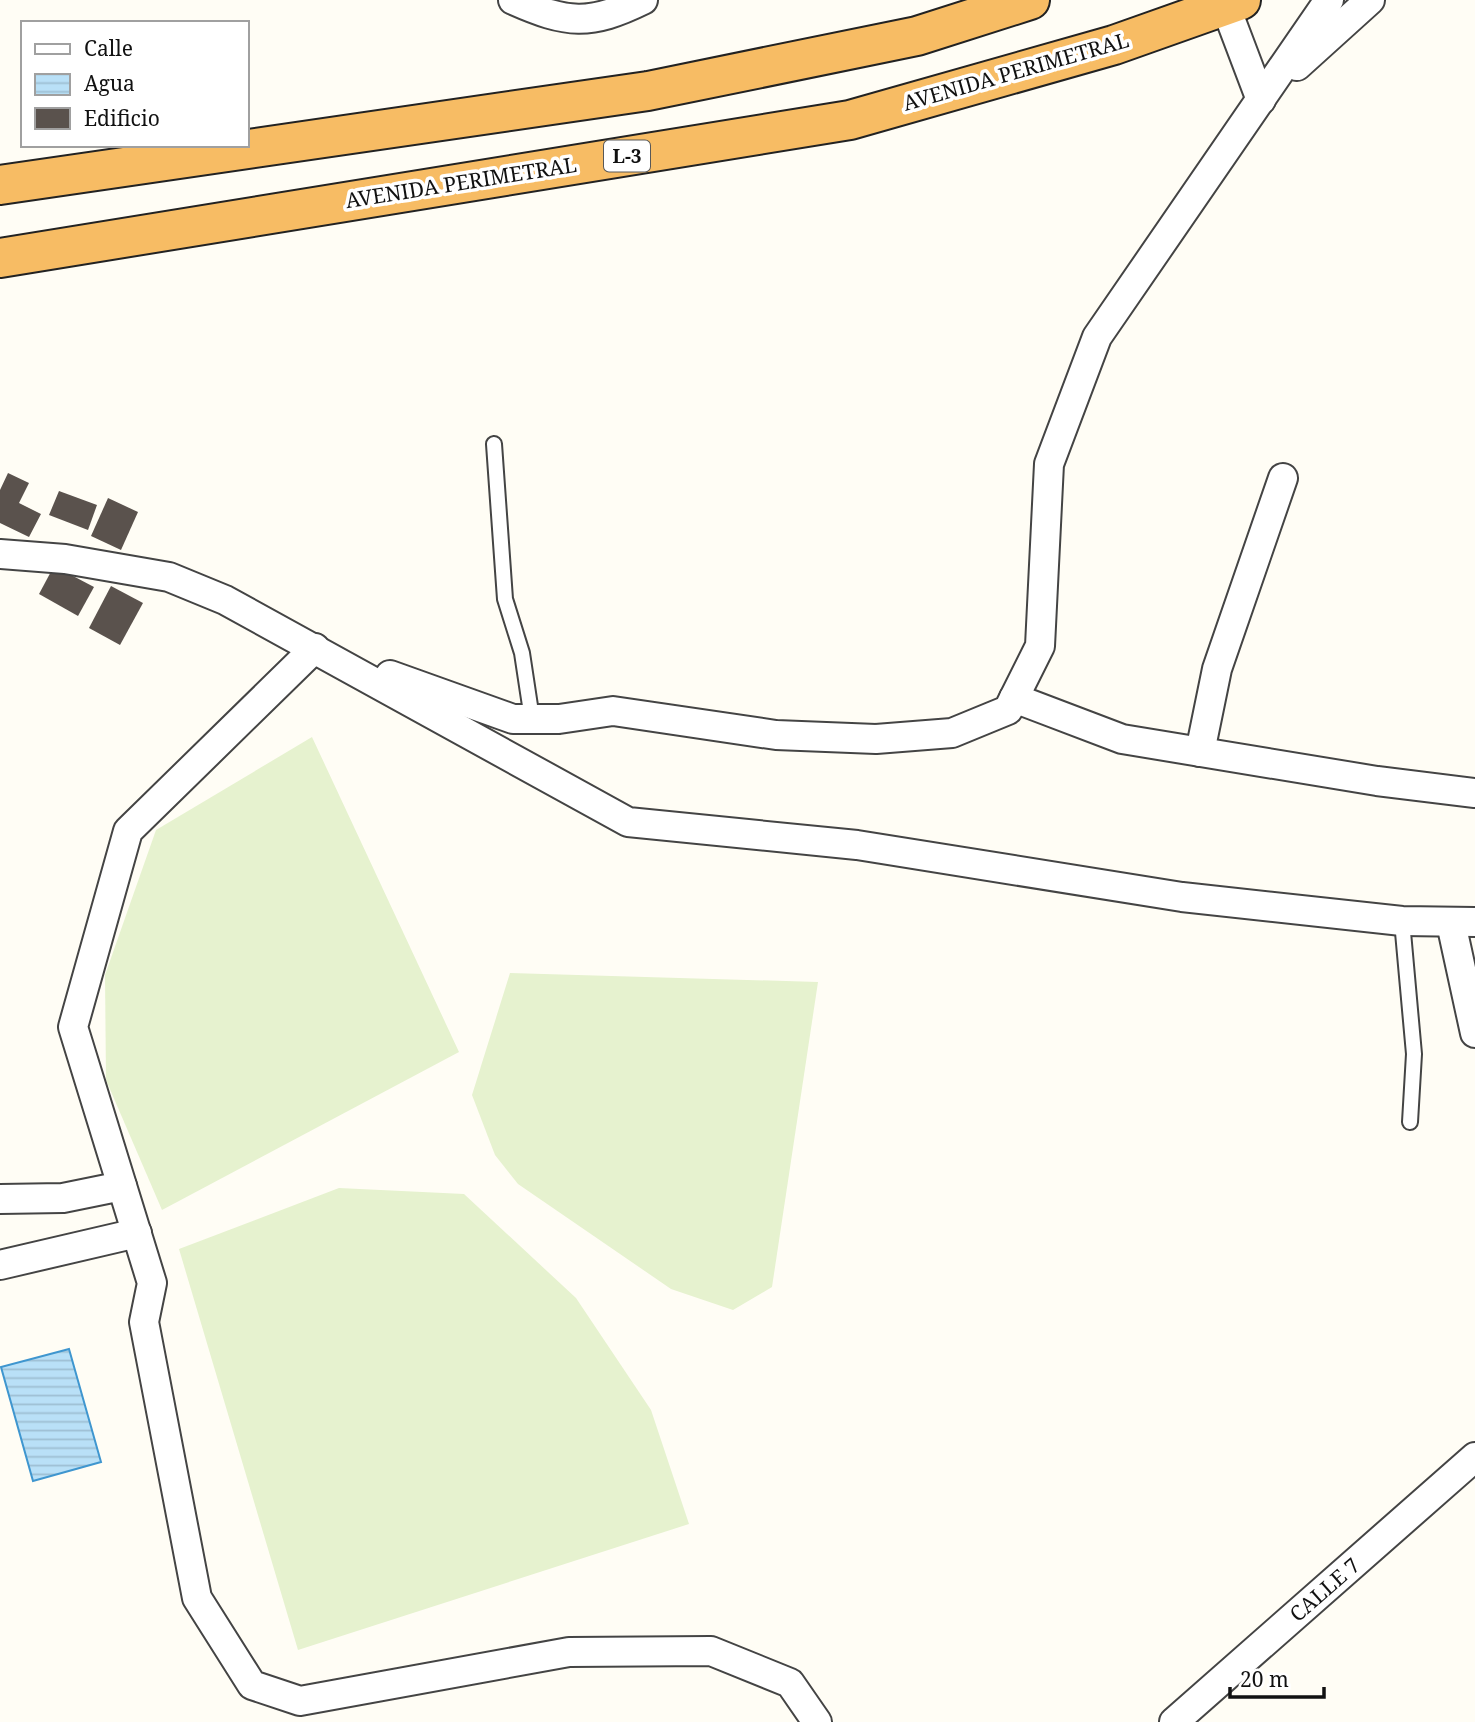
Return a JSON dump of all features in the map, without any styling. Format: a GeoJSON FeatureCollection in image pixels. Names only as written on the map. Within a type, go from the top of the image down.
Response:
{"type":"FeatureCollection","features":[{"type":"Feature","properties":{"kind":"highway"},"geometry":{"type":"LineString","coordinates":[[0,185],[648,91],[916,36],[1030,0]]}},
{"type":"Feature","properties":{"kind":"highway","name":"AVENIDA PERIMETRAL"},"geometry":{"type":"LineString","coordinates":[[0,258],[850,120],[1114,45],[1233,3]]}},
{"type":"Feature","properties":{"kind":"street"},"geometry":{"type":"LineString","coordinates":[[513,0],[574,21],[608,17],[639,1]]}},
{"type":"Feature","properties":{"kind":"street"},"geometry":{"type":"LineString","coordinates":[[315,648],[513,719],[559,719],[613,711],[776,735],[876,739],[952,733],[1008,709],[1040,646],[1049,464],[1097,338],[1329,0]]}},
{"type":"Feature","properties":{"kind":"street"},"geometry":{"type":"LineString","coordinates":[[1261,100],[1370,0]]}},
{"type":"Feature","properties":{"kind":"street"},"geometry":{"type":"LineString","coordinates":[[1233,3],[1261,100]]}},
{"type":"Feature","properties":{"kind":"street"},"geometry":{"type":"LineString","coordinates":[[1200,752],[1217,670],[1283,478]]}},
{"type":"Feature","properties":{"kind":"street"},"geometry":{"type":"LineString","coordinates":[[0,554],[65,559],[169,577],[225,600],[628,822],[857,845],[1182,897],[1402,920],[1463,922],[1475,1033]]}},
{"type":"Feature","properties":{"kind":"street"},"geometry":{"type":"LineString","coordinates":[[315,648],[128,831],[73,1027],[152,1283],[144,1322],[197,1598],[252,1685],[300,1701],[569,1652],[711,1651],[790,1682],[817,1722]]}},
{"type":"Feature","properties":{"kind":"street"},"geometry":{"type":"LineString","coordinates":[[1014,698],[1122,739],[1377,781],[1475,793]]}},
{"type":"Feature","properties":{"kind":"street"},"geometry":{"type":"LineString","coordinates":[[0,1199],[63,1198],[122,1186]]}},
{"type":"Feature","properties":{"kind":"street"},"geometry":{"type":"LineString","coordinates":[[0,1265],[137,1233]]}},
{"type":"Feature","properties":{"kind":"street","name":"CALLE 7"},"geometry":{"type":"LineString","coordinates":[[1174,1722],[1475,1457]]}},
{"type":"Feature","properties":{"kind":"lane"},"geometry":{"type":"LineString","coordinates":[[494,444],[505,598],[522,653],[532,719]]}},
{"type":"Feature","properties":{"kind":"lane"},"geometry":{"type":"LineString","coordinates":[[1402,920],[1414,1054],[1410,1122]]}},
{"type":"Feature","properties":{"kind":"green space"},"geometry":{"type":"Polygon","coordinates":[[[312,737],[459,1052],[162,1210],[106,1080],[105,975],[156,830],[312,737]]]}},
{"type":"Feature","properties":{"kind":"green space"},"geometry":{"type":"Polygon","coordinates":[[[510,973],[818,982],[772,1287],[733,1310],[671,1289],[518,1184],[495,1155],[472,1095],[510,973]]]}},
{"type":"Feature","properties":{"kind":"green space"},"geometry":{"type":"Polygon","coordinates":[[[339,1188],[464,1194],[576,1298],[651,1410],[689,1524],[298,1650],[179,1249],[339,1188]]]}},
{"type":"Feature","properties":{"kind":"water"},"geometry":{"type":"Polygon","coordinates":[[[69,1349],[101,1462],[33,1481],[1,1367],[69,1349]]]}},
{"type":"Feature","properties":{"kind":"building"},"geometry":{"type":"Polygon","coordinates":[[[8,473],[29,483],[19,503],[41,514],[29,537],[0,523],[0,490],[8,473]]]}},
{"type":"Feature","properties":{"kind":"building"},"geometry":{"type":"Polygon","coordinates":[[[59,491],[97,505],[88,530],[49,515],[59,491]]]}},
{"type":"Feature","properties":{"kind":"building"},"geometry":{"type":"Polygon","coordinates":[[[108,498],[138,512],[121,550],[91,536],[108,498]]]}},
{"type":"Feature","properties":{"kind":"building"},"geometry":{"type":"Polygon","coordinates":[[[54,566],[94,587],[78,616],[39,594],[54,566]]]}},
{"type":"Feature","properties":{"kind":"building"},"geometry":{"type":"Polygon","coordinates":[[[111,586],[143,603],[120,645],[89,628],[111,586]]]}}]}
